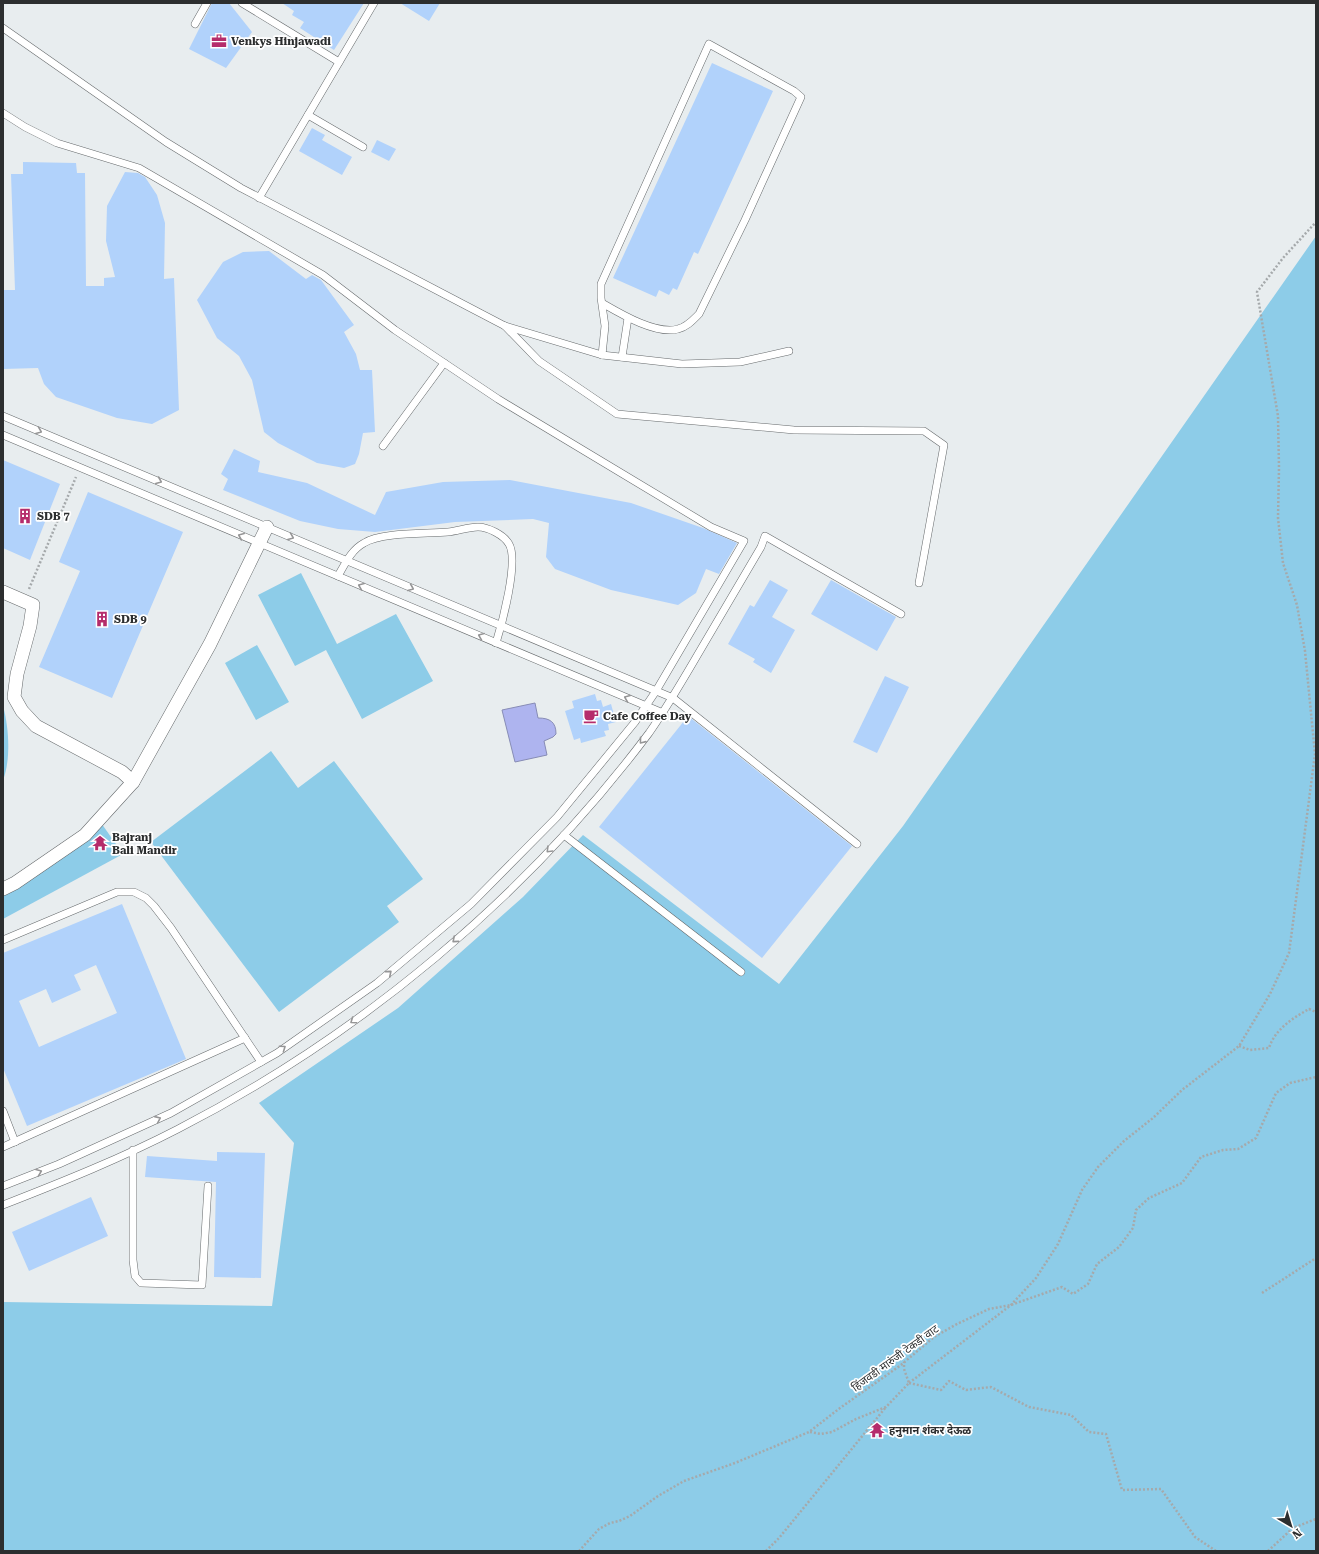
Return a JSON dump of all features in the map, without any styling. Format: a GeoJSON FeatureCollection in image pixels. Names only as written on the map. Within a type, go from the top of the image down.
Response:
{"type":"FeatureCollection","features":[{"type":"Feature","properties":{"kind":"street"},"geometry":{"type":"LineString","coordinates":[[3,889],[15,883],[85,835],[133,782],[210,644],[267,527]]}},
{"type":"Feature","properties":{"kind":"street"},"geometry":{"type":"LineString","coordinates":[[3,592],[33,605],[30,626],[17,674],[14,697],[22,711],[36,726],[122,772],[133,782]]}},
{"type":"Feature","properties":{"kind":"lane"},"geometry":{"type":"LineString","coordinates":[[195,24],[207,3]]}},
{"type":"Feature","properties":{"kind":"lane"},"geometry":{"type":"LineString","coordinates":[[242,3],[339,62]]}},
{"type":"Feature","properties":{"kind":"lane"},"geometry":{"type":"LineString","coordinates":[[259,198],[374,3]]}},
{"type":"Feature","properties":{"kind":"lane"},"geometry":{"type":"LineString","coordinates":[[3,28],[166,142],[259,198],[505,326],[602,355],[682,364],[733,362],[789,351]]}},
{"type":"Feature","properties":{"kind":"lane"},"geometry":{"type":"LineString","coordinates":[[602,303],[628,318],[664,330],[678,329],[689,324],[699,314],[745,220],[801,97],[794,91],[709,44],[602,284],[602,303],[606,326],[602,355]]}},
{"type":"Feature","properties":{"kind":"lane"},"geometry":{"type":"LineString","coordinates":[[3,113],[25,127],[57,143],[139,168],[324,275],[394,330],[498,398],[711,528],[744,541],[646,706],[557,817],[470,904],[377,983],[277,1053],[170,1113],[59,1164],[3,1186]]}},
{"type":"Feature","properties":{"kind":"lane"},"geometry":{"type":"LineString","coordinates":[[308,115],[363,147]]}},
{"type":"Feature","properties":{"kind":"lane"},"geometry":{"type":"LineString","coordinates":[[622,357],[628,318]]}},
{"type":"Feature","properties":{"kind":"lane"},"geometry":{"type":"LineString","coordinates":[[505,326],[539,361],[617,414],[794,430],[924,431],[944,445],[919,583]]}},
{"type":"Feature","properties":{"kind":"lane"},"geometry":{"type":"LineString","coordinates":[[383,446],[444,362]]}},
{"type":"Feature","properties":{"kind":"lane"},"geometry":{"type":"LineString","coordinates":[[3,416],[673,698],[857,844]]}},
{"type":"Feature","properties":{"kind":"lane"},"geometry":{"type":"LineString","coordinates":[[3,435],[663,713]]}},
{"type":"Feature","properties":{"kind":"lane"},"geometry":{"type":"LineString","coordinates":[[338,576],[352,552],[363,543],[373,538],[423,534],[478,527],[495,532],[507,541],[512,552],[513,562],[502,626],[496,643]]}},
{"type":"Feature","properties":{"kind":"lane"},"geometry":{"type":"LineString","coordinates":[[3,1205],[66,1180],[178,1129],[286,1068],[388,997],[483,917],[564,835],[663,713],[761,547],[765,536],[901,614]]}},
{"type":"Feature","properties":{"kind":"lane"},"geometry":{"type":"LineString","coordinates":[[564,835],[741,972]]}},
{"type":"Feature","properties":{"kind":"lane"},"geometry":{"type":"LineString","coordinates":[[3,940],[117,892],[134,892],[146,898],[171,928],[261,1062]]}},
{"type":"Feature","properties":{"kind":"lane"},"geometry":{"type":"LineString","coordinates":[[3,1147],[245,1038]]}},
{"type":"Feature","properties":{"kind":"lane"},"geometry":{"type":"LineString","coordinates":[[3,1111],[16,1142]]}},
{"type":"Feature","properties":{"kind":"lane"},"geometry":{"type":"LineString","coordinates":[[133,1150],[133,1260],[135,1276],[141,1283],[202,1285],[208,1186]]}},
{"type":"Feature","properties":{"kind":"path"},"geometry":{"type":"LineString","coordinates":[[766,1551],[779,1538],[886,1407],[909,1383],[1011,1305],[1036,1278],[1058,1244],[1082,1190],[1098,1167],[1124,1141],[1153,1118],[1182,1090],[1239,1046],[1270,994],[1289,953],[1315,754],[1305,651],[1297,605],[1282,563],[1278,518],[1280,468],[1278,416],[1257,292],[1283,258],[1316,222]]}},
{"type":"Feature","properties":{"kind":"path"},"geometry":{"type":"LineString","coordinates":[[24,601],[80,468]]}},
{"type":"Feature","properties":{"kind":"path"},"geometry":{"type":"LineString","coordinates":[[1239,1046],[1250,1050],[1269,1048],[1272,1038],[1292,1019],[1310,1009],[1316,1012]]}},
{"type":"Feature","properties":{"kind":"path","name":"हिंजवडी मारुंजी टेकडी वाट"},"geometry":{"type":"LineString","coordinates":[[579,1551],[599,1529],[610,1523],[630,1516],[658,1496],[684,1481],[735,1463],[809,1432],[904,1362],[934,1337],[957,1324],[989,1309],[1011,1305],[1062,1287],[1072,1294],[1088,1284],[1097,1264],[1119,1246],[1133,1228],[1136,1210],[1149,1198],[1182,1183],[1201,1157],[1223,1150],[1238,1149],[1256,1138],[1276,1092],[1290,1083],[1316,1077]]}},
{"type":"Feature","properties":{"kind":"path"},"geometry":{"type":"LineString","coordinates":[[1262,1293],[1316,1258]]}},
{"type":"Feature","properties":{"kind":"path"},"geometry":{"type":"LineString","coordinates":[[904,1362],[904,1369],[909,1383]]}},
{"type":"Feature","properties":{"kind":"path"},"geometry":{"type":"LineString","coordinates":[[909,1383],[942,1390],[949,1381],[966,1390],[992,1387],[1029,1407],[1071,1415],[1089,1432],[1106,1434],[1122,1490],[1161,1489],[1195,1537],[1216,1551]]}},
{"type":"Feature","properties":{"kind":"path"},"geometry":{"type":"LineString","coordinates":[[809,1432],[821,1434],[832,1432],[856,1418],[886,1407]]}},
{"type":"Feature","properties":{"kind":"path"},"geometry":{"type":"LineString","coordinates":[[1268,1551],[1293,1528],[1316,1519]]}},
{"type":"Feature","properties":{"kind":"shaded area"},"geometry":{"type":"Polygon","coordinates":[[[1316,236],[1316,1551],[3,1551],[3,1302],[272,1306],[294,1143],[259,1103],[398,1008],[523,897],[583,835],[779,984],[903,826],[1316,236]]]}},
{"type":"Feature","properties":{"kind":"shaded area"},"geometry":{"type":"Polygon","coordinates":[[[301,573],[337,644],[396,614],[433,681],[362,719],[326,650],[295,666],[258,595],[301,573]]]}},
{"type":"Feature","properties":{"kind":"shaded area"},"geometry":{"type":"Polygon","coordinates":[[[257,645],[289,702],[256,720],[225,663],[257,645]]]}},
{"type":"Feature","properties":{"kind":"shaded area"},"geometry":{"type":"Polygon","coordinates":[[[535,703],[538,718],[546,719],[552,722],[555,726],[556,734],[544,741],[547,755],[515,762],[502,710],[535,703]]]}},
{"type":"Feature","properties":{"kind":"shaded area"},"geometry":{"type":"Polygon","coordinates":[[[3,706],[8,733],[8,753],[6,772],[3,780],[3,706]]]}},
{"type":"Feature","properties":{"kind":"shaded area"},"geometry":{"type":"Polygon","coordinates":[[[271,751],[298,788],[334,761],[423,879],[387,906],[399,922],[279,1012],[151,842],[271,751]]]}},
{"type":"Feature","properties":{"kind":"shaded area"},"geometry":{"type":"Polygon","coordinates":[[[99,820],[123,854],[3,919],[3,888],[99,820]]]}},
{"type":"Feature","properties":{"kind":"building","name":"Venkys Hinjawadi"},"geometry":{"type":"Polygon","coordinates":[[[212,3],[229,3],[252,32],[226,68],[189,49],[212,3]]]}},
{"type":"Feature","properties":{"kind":"building"},"geometry":{"type":"Polygon","coordinates":[[[282,3],[364,3],[334,50],[300,28],[304,22],[292,15],[294,11],[282,3]]]}},
{"type":"Feature","properties":{"kind":"building"},"geometry":{"type":"Polygon","coordinates":[[[400,3],[440,3],[429,21],[400,3]]]}},
{"type":"Feature","properties":{"kind":"building"},"geometry":{"type":"Polygon","coordinates":[[[712,63],[773,91],[698,254],[694,252],[677,290],[673,288],[669,295],[659,290],[656,297],[613,278],[712,63]]]}},
{"type":"Feature","properties":{"kind":"building"},"geometry":{"type":"Polygon","coordinates":[[[312,128],[325,135],[322,140],[352,157],[342,175],[299,151],[312,128]]]}},
{"type":"Feature","properties":{"kind":"building"},"geometry":{"type":"Polygon","coordinates":[[[377,140],[396,149],[389,161],[371,152],[377,140]]]}},
{"type":"Feature","properties":{"kind":"building"},"geometry":{"type":"Polygon","coordinates":[[[23,162],[76,163],[77,173],[85,173],[86,286],[104,286],[104,278],[115,277],[106,241],[107,206],[125,172],[138,173],[145,177],[157,195],[165,223],[164,279],[174,278],[179,410],[152,424],[117,418],[56,397],[44,384],[38,368],[3,369],[3,290],[15,290],[11,174],[23,174],[23,162]]]}},
{"type":"Feature","properties":{"kind":"building"},"geometry":{"type":"Polygon","coordinates":[[[269,251],[306,279],[312,275],[321,280],[354,325],[344,332],[356,354],[360,370],[372,370],[375,432],[363,433],[359,454],[355,464],[344,468],[317,463],[278,443],[264,432],[252,380],[239,356],[217,338],[197,300],[223,262],[243,252],[269,251]]]}},
{"type":"Feature","properties":{"kind":"building"},"geometry":{"type":"Polygon","coordinates":[[[234,449],[260,461],[258,472],[307,483],[375,515],[386,492],[443,482],[510,480],[631,503],[703,528],[737,543],[719,574],[706,569],[696,593],[678,605],[611,590],[555,569],[546,557],[549,523],[533,519],[455,522],[375,532],[338,529],[300,521],[223,490],[228,479],[221,474],[234,449]]]}},
{"type":"Feature","properties":{"kind":"building","name":"SDB 7"},"geometry":{"type":"Polygon","coordinates":[[[3,460],[60,484],[30,560],[3,548],[3,460]]]}},
{"type":"Feature","properties":{"kind":"building","name":"SDB 9"},"geometry":{"type":"Polygon","coordinates":[[[88,492],[183,532],[112,698],[39,667],[80,571],[59,562],[88,492]]]}},
{"type":"Feature","properties":{"kind":"building"},"geometry":{"type":"Polygon","coordinates":[[[770,580],[788,590],[772,617],[795,630],[771,673],[753,662],[755,659],[728,644],[750,605],[754,607],[770,580]]]}},
{"type":"Feature","properties":{"kind":"building"},"geometry":{"type":"Polygon","coordinates":[[[831,580],[896,617],[877,651],[811,614],[831,580]]]}},
{"type":"Feature","properties":{"kind":"building"},"geometry":{"type":"Polygon","coordinates":[[[885,676],[909,687],[877,753],[853,742],[885,676]]]}},
{"type":"Feature","properties":{"kind":"building","name":"Cafe Coffee Day"},"geometry":{"type":"Polygon","coordinates":[[[595,694],[597,701],[601,700],[603,707],[611,704],[616,722],[608,724],[609,730],[604,731],[606,736],[581,743],[580,738],[574,740],[565,711],[574,708],[572,701],[595,694]]]}},
{"type":"Feature","properties":{"kind":"building"},"geometry":{"type":"Polygon","coordinates":[[[688,716],[852,846],[762,958],[599,827],[688,716]]]}},
{"type":"Feature","properties":{"kind":"building"},"geometry":{"type":"Polygon","coordinates":[[[122,904],[186,1059],[27,1126],[3,1068],[3,953],[122,904]],[[96,965],[74,975],[81,990],[52,1003],[46,989],[19,1001],[39,1047],[117,1013],[96,965]]]}},
{"type":"Feature","properties":{"kind":"building"},"geometry":{"type":"Polygon","coordinates":[[[217,1152],[265,1153],[261,1278],[214,1277],[216,1182],[145,1177],[147,1156],[217,1161],[217,1152]]]}},
{"type":"Feature","properties":{"kind":"building"},"geometry":{"type":"Polygon","coordinates":[[[91,1197],[108,1236],[29,1271],[12,1232],[91,1197]]]}},
{"type":"Feature","properties":{"kind":"place","name":"Venkys Hinjawadi"},"geometry":{"type":"Point","coordinates":[219,41]}},
{"type":"Feature","properties":{"kind":"place","name":"SDB 7"},"geometry":{"type":"Point","coordinates":[25,516]}},
{"type":"Feature","properties":{"kind":"place","name":"SDB 9"},"geometry":{"type":"Point","coordinates":[102,619]}},
{"type":"Feature","properties":{"kind":"place","name":"Cafe Coffee Day"},"geometry":{"type":"Point","coordinates":[591,716]}},
{"type":"Feature","properties":{"kind":"place","name":"Bajranj Bali Mandir"},"geometry":{"type":"Point","coordinates":[100,843]}},
{"type":"Feature","properties":{"kind":"place","name":"हनुमान शंकर देऊळ"},"geometry":{"type":"Point","coordinates":[877,1430]}}]}
